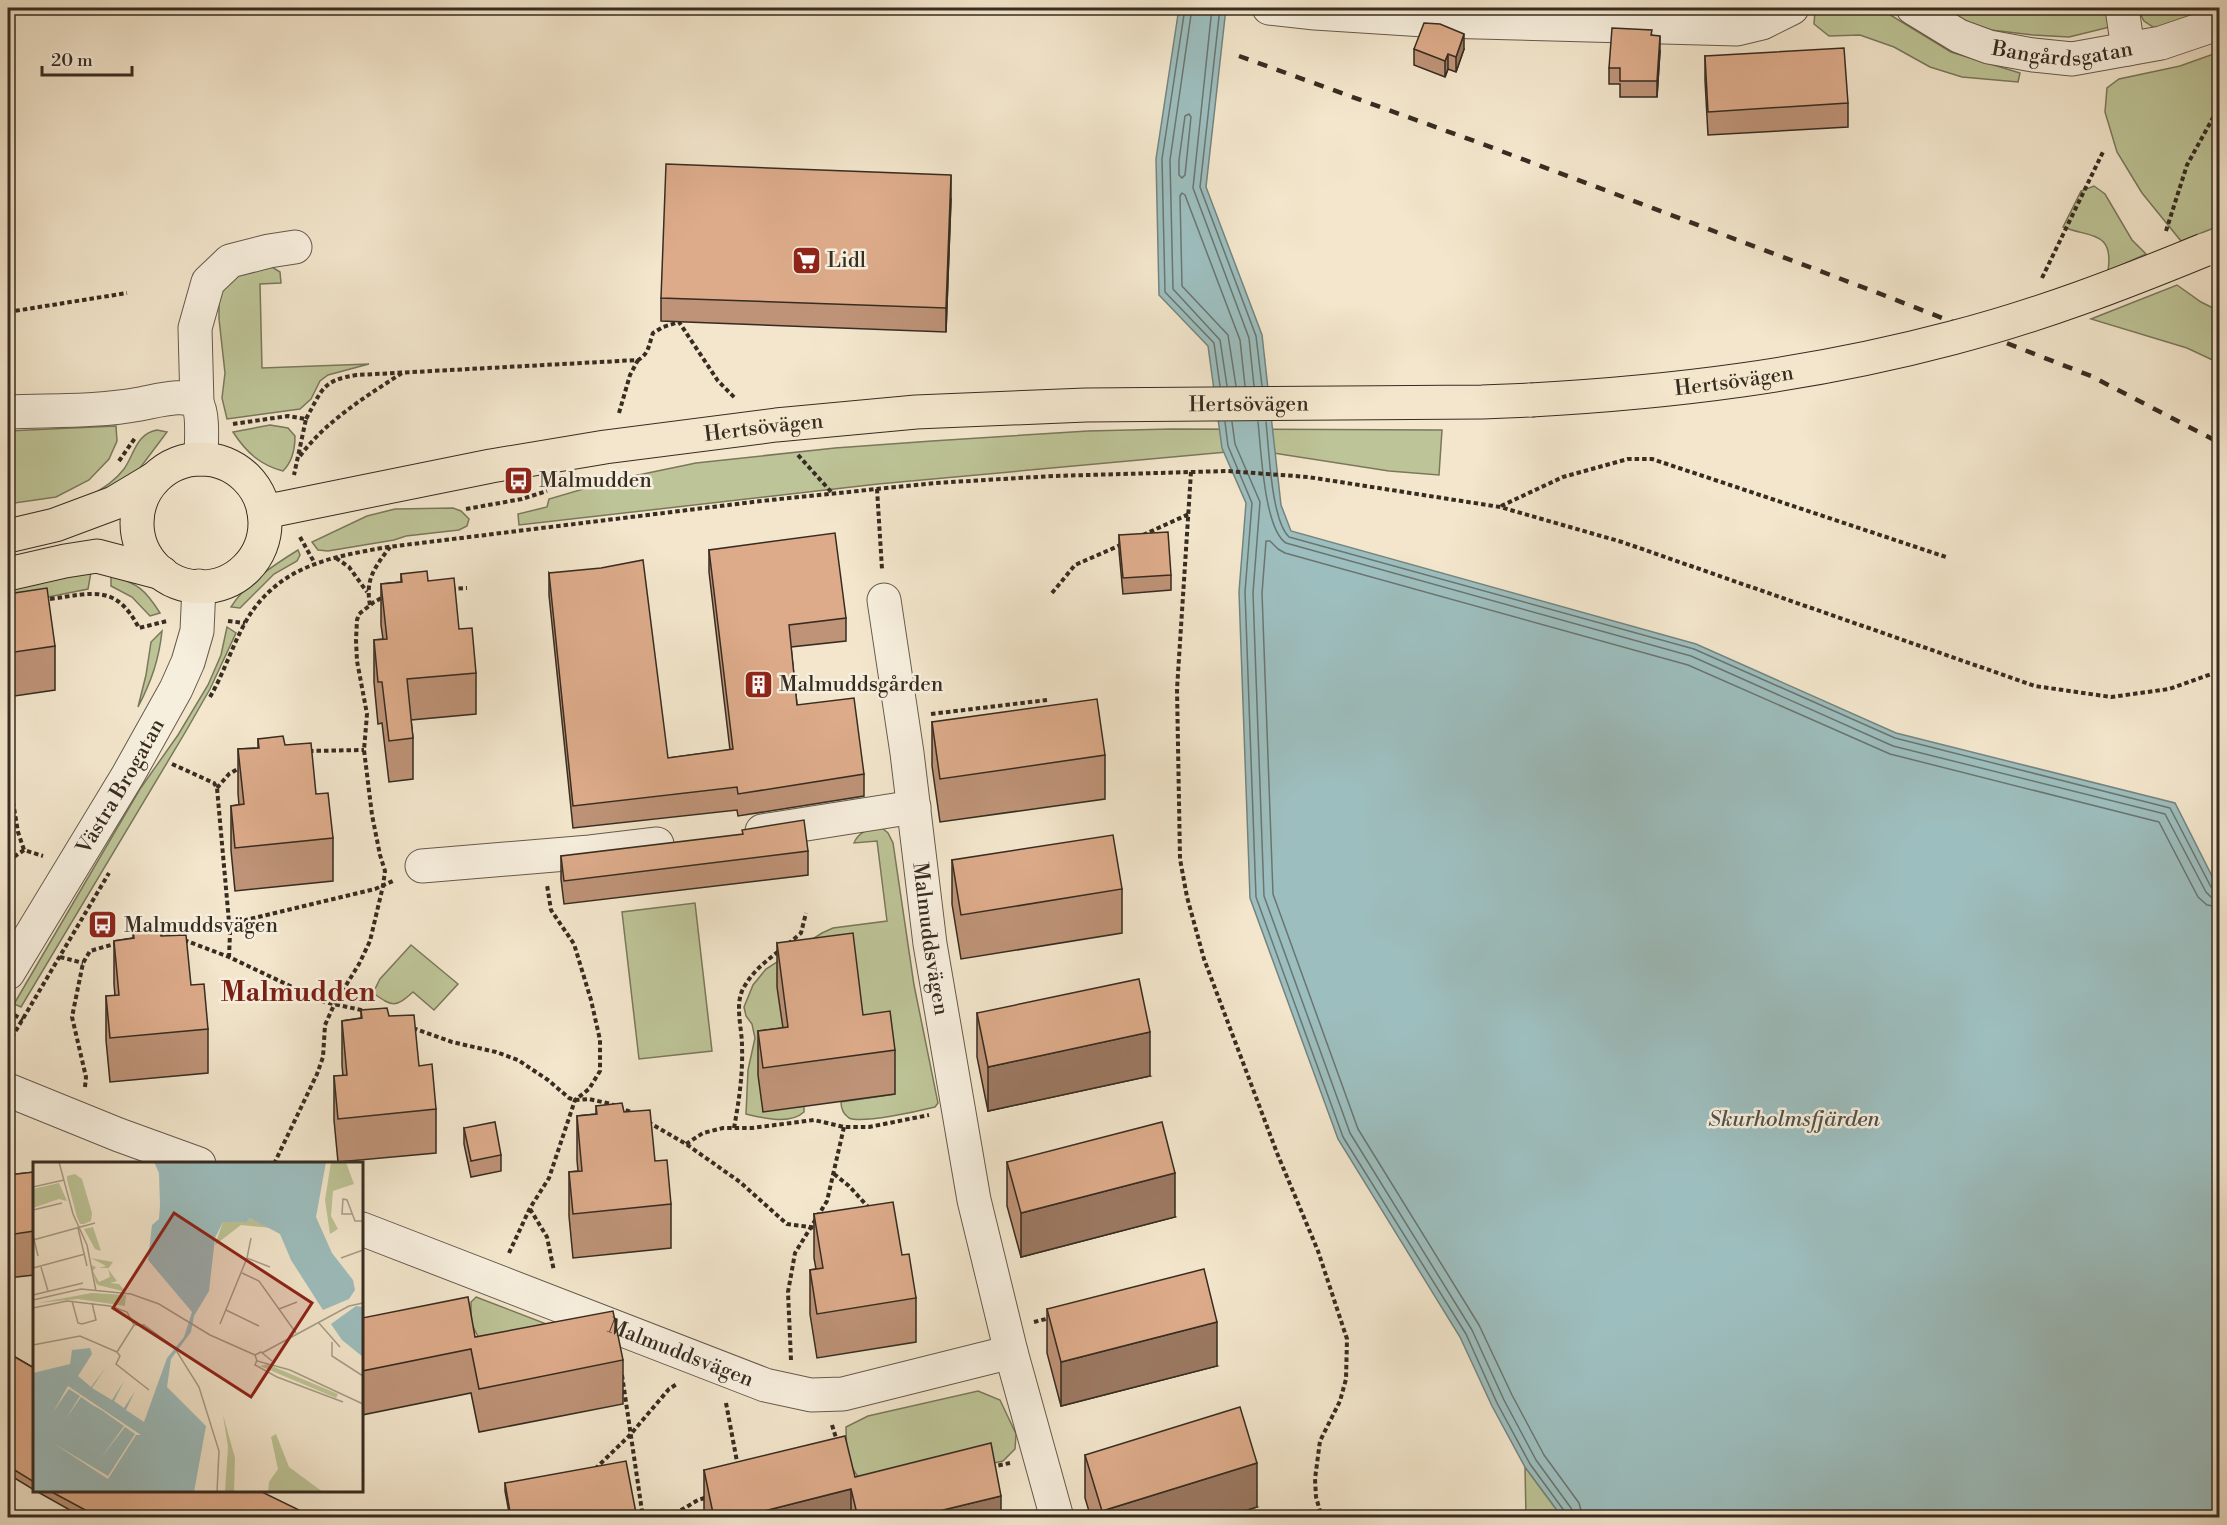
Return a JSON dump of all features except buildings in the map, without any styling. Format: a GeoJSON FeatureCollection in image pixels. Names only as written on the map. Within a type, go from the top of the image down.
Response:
{"type":"FeatureCollection","features":[{"type":"Feature","properties":{"kind":"main road","name":"Hertsövägen"},"geometry":{"type":"LineString","coordinates":[[277,509],[491,466],[605,447],[776,425],[984,408],[1531,400],[1730,383],[1886,355],[1953,338],[2032,315],[2120,285],[2212,247]]}},
{"type":"Feature","properties":{"kind":"main road"},"geometry":{"type":"LineString","coordinates":[[8,536],[56,525],[114,503],[175,464],[200,431],[219,461],[235,468],[249,480],[259,495],[277,509],[265,528],[254,558],[243,570],[215,585],[186,585],[162,573],[97,556],[8,574]]}},
{"type":"Feature","properties":{"kind":"main road"},"geometry":{"type":"LineString","coordinates":[[154,479],[144,494],[138,510],[137,528],[145,553],[162,573]]}},
{"type":"Feature","properties":{"kind":"street"},"geometry":{"type":"LineString","coordinates":[[1269,8],[1440,21],[1737,29],[1762,23],[1791,8]]}},
{"type":"Feature","properties":{"kind":"street","name":"Bangårdsgatan"},"geometry":{"type":"LineString","coordinates":[[1913,8],[1959,36],[1989,47],[2072,59],[2161,43],[2220,23]]}},
{"type":"Feature","properties":{"kind":"street"},"geometry":{"type":"LineString","coordinates":[[2121,8],[2128,49]]}},
{"type":"Feature","properties":{"kind":"street"},"geometry":{"type":"LineString","coordinates":[[200,431],[195,328],[208,282],[230,261],[295,247]]}},
{"type":"Feature","properties":{"kind":"street"},"geometry":{"type":"LineString","coordinates":[[8,412],[109,408],[174,398],[190,398],[200,431]]}},
{"type":"Feature","properties":{"kind":"street","name":"Västra Brogatan"},"geometry":{"type":"LineString","coordinates":[[8,973],[128,775],[176,689],[188,663],[197,632],[199,586]]}},
{"type":"Feature","properties":{"kind":"street","name":"Malmuddsvägen"},"geometry":{"type":"LineString","coordinates":[[884,600],[914,807],[930,944],[972,1189],[1011,1352],[1057,1518]]}},
{"type":"Feature","properties":{"kind":"street"},"geometry":{"type":"LineString","coordinates":[[735,835],[914,807]]}},
{"type":"Feature","properties":{"kind":"street"},"geometry":{"type":"LineString","coordinates":[[422,866],[544,856],[690,840]]}},
{"type":"Feature","properties":{"kind":"street"},"geometry":{"type":"LineString","coordinates":[[8,1090],[193,1162]]}},
{"type":"Feature","properties":{"kind":"street","name":"Malmuddsvägen"},"geometry":{"type":"LineString","coordinates":[[363,1229],[765,1385],[811,1395],[855,1392],[1011,1352]]}},
{"type":"Feature","properties":{"kind":"path"},"geometry":{"type":"LineString","coordinates":[[2165,236],[2187,165],[2220,105]]}},
{"type":"Feature","properties":{"kind":"path"},"geometry":{"type":"LineString","coordinates":[[2040,285],[2043,274],[2103,153]]}},
{"type":"Feature","properties":{"kind":"path"},"geometry":{"type":"LineString","coordinates":[[8,312],[127,293]]}},
{"type":"Feature","properties":{"kind":"path"},"geometry":{"type":"LineString","coordinates":[[314,562],[293,527],[277,509],[294,474],[306,419],[324,387],[330,381],[357,375],[638,360],[648,351],[653,333],[679,322]]}},
{"type":"Feature","properties":{"kind":"path"},"geometry":{"type":"LineString","coordinates":[[299,457],[310,442],[352,406],[403,372]]}},
{"type":"Feature","properties":{"kind":"path"},"geometry":{"type":"LineString","coordinates":[[200,431],[288,416],[306,419]]}},
{"type":"Feature","properties":{"kind":"path"},"geometry":{"type":"LineString","coordinates":[[1500,507],[1563,477],[1628,459],[1652,459],[1946,557]]}},
{"type":"Feature","properties":{"kind":"path"},"geometry":{"type":"LineString","coordinates":[[40,601],[99,594],[110,596],[130,610],[139,628],[164,621],[198,618],[245,622],[276,584],[314,562],[390,547],[935,483],[1053,476],[1227,471],[1308,477],[1500,507],[1622,542],[2035,686],[2111,697],[2169,689],[2217,672]]}},
{"type":"Feature","properties":{"kind":"path"},"geometry":{"type":"LineString","coordinates":[[1191,472],[1177,689],[1180,859],[1187,897],[1204,959],[1277,1153],[1318,1251],[1347,1339],[1346,1379],[1340,1401],[1320,1442],[1315,1488],[1322,1518]]}},
{"type":"Feature","properties":{"kind":"path"},"geometry":{"type":"LineString","coordinates":[[877,489],[884,600]]}},
{"type":"Feature","properties":{"kind":"path"},"geometry":{"type":"LineString","coordinates":[[466,509],[522,499]]}},
{"type":"Feature","properties":{"kind":"path"},"geometry":{"type":"LineString","coordinates":[[1137,537],[1189,514]]}},
{"type":"Feature","properties":{"kind":"path"},"geometry":{"type":"LineString","coordinates":[[1052,593],[1075,565],[1127,542]]}},
{"type":"Feature","properties":{"kind":"path"},"geometry":{"type":"LineString","coordinates":[[367,592],[372,570],[390,547]]}},
{"type":"Feature","properties":{"kind":"path"},"geometry":{"type":"LineString","coordinates":[[335,557],[349,567],[367,592],[370,605]]}},
{"type":"Feature","properties":{"kind":"path"},"geometry":{"type":"LineString","coordinates":[[446,589],[467,588]]}},
{"type":"Feature","properties":{"kind":"path"},"geometry":{"type":"LineString","coordinates":[[275,1162],[317,1074],[323,1057],[326,1025],[334,1005],[370,941],[383,886],[385,871],[372,815],[364,750],[367,714],[357,661],[357,620],[359,614],[370,605],[387,596]]}},
{"type":"Feature","properties":{"kind":"path"},"geometry":{"type":"LineString","coordinates":[[926,714],[1047,700]]}},
{"type":"Feature","properties":{"kind":"path"},"geometry":{"type":"LineString","coordinates":[[305,751],[364,750]]}},
{"type":"Feature","properties":{"kind":"path"},"geometry":{"type":"LineString","coordinates":[[172,764],[214,783],[217,788],[229,924],[229,957]]}},
{"type":"Feature","properties":{"kind":"path"},"geometry":{"type":"LineString","coordinates":[[217,788],[230,774],[242,766]]}},
{"type":"Feature","properties":{"kind":"path"},"geometry":{"type":"LineString","coordinates":[[8,772],[18,832],[24,850]]}},
{"type":"Feature","properties":{"kind":"path"},"geometry":{"type":"LineString","coordinates":[[24,850],[49,858]]}},
{"type":"Feature","properties":{"kind":"path"},"geometry":{"type":"LineString","coordinates":[[8,861],[24,850]]}},
{"type":"Feature","properties":{"kind":"path"},"geometry":{"type":"LineString","coordinates":[[508,1255],[530,1208],[549,1178],[575,1100],[598,1078],[601,1059],[600,1040],[591,1000],[574,944],[549,903],[544,856]]}},
{"type":"Feature","properties":{"kind":"path"},"geometry":{"type":"LineString","coordinates":[[229,924],[383,886],[422,866]]}},
{"type":"Feature","properties":{"kind":"path"},"geometry":{"type":"LineString","coordinates":[[734,1128],[741,1089],[742,1046],[739,1007],[743,988],[758,968],[801,933],[806,913]]}},
{"type":"Feature","properties":{"kind":"path"},"geometry":{"type":"LineString","coordinates":[[148,936],[176,937],[229,957],[296,990],[334,1005],[371,1012]]}},
{"type":"Feature","properties":{"kind":"path"},"geometry":{"type":"LineString","coordinates":[[84,1091],[86,1077],[72,1017],[83,963],[86,956],[97,948],[127,941]]}},
{"type":"Feature","properties":{"kind":"path"},"geometry":{"type":"LineString","coordinates":[[60,957],[83,963]]}},
{"type":"Feature","properties":{"kind":"path"},"geometry":{"type":"LineString","coordinates":[[8,1011],[23,1020]]}},
{"type":"Feature","properties":{"kind":"path"},"geometry":{"type":"LineString","coordinates":[[411,1027],[452,1042],[496,1052],[518,1060],[548,1080],[569,1098],[589,1099],[611,1104],[632,1113],[686,1144],[740,1182],[787,1224],[793,1227],[821,1228]]}},
{"type":"Feature","properties":{"kind":"path"},"geometry":{"type":"LineString","coordinates":[[686,1144],[703,1133],[723,1128],[814,1120],[844,1127],[869,1127],[936,1113]]}},
{"type":"Feature","properties":{"kind":"path"},"geometry":{"type":"LineString","coordinates":[[791,1363],[788,1292],[795,1253],[827,1201],[844,1127]]}},
{"type":"Feature","properties":{"kind":"path"},"geometry":{"type":"LineString","coordinates":[[834,1174],[849,1186],[873,1212]]}},
{"type":"Feature","properties":{"kind":"path"},"geometry":{"type":"LineString","coordinates":[[530,1208],[547,1237],[553,1257],[555,1276]]}},
{"type":"Feature","properties":{"kind":"path"},"geometry":{"type":"LineString","coordinates":[[1028,1324],[1051,1318]]}},
{"type":"Feature","properties":{"kind":"path"},"geometry":{"type":"LineString","coordinates":[[621,1369],[643,1518]]}},
{"type":"Feature","properties":{"kind":"path"},"geometry":{"type":"LineString","coordinates":[[591,1475],[630,1436],[669,1389],[683,1380]]}},
{"type":"Feature","properties":{"kind":"path"},"geometry":{"type":"LineString","coordinates":[[725,1399],[740,1478]]}},
{"type":"Feature","properties":{"kind":"path"},"geometry":{"type":"LineString","coordinates":[[832,1423],[837,1443]]}},
{"type":"Feature","properties":{"kind":"path"},"geometry":{"type":"LineString","coordinates":[[980,1470],[1014,1462]]}},
{"type":"Feature","properties":{"kind":"path"},"geometry":{"type":"LineString","coordinates":[[668,1518],[698,1500],[709,1497]]}},
{"type":"Feature","properties":{"kind":"green space"},"geometry":{"type":"Polygon","coordinates":[[[1820,8],[1879,8],[1951,52],[2020,73],[2018,82],[1962,77],[1930,67],[1894,47],[1860,35],[1829,36],[1814,24],[1815,11],[1820,8]]]}},
{"type":"Feature","properties":{"kind":"green space"},"geometry":{"type":"Polygon","coordinates":[[[1939,8],[2112,8],[2114,26],[2069,37],[2033,35],[1991,30],[1939,8]]]}},
{"type":"Feature","properties":{"kind":"green space"},"geometry":{"type":"Polygon","coordinates":[[[2137,8],[2219,8],[2156,29],[2144,21],[2137,8]]]}},
{"type":"Feature","properties":{"kind":"green space"},"geometry":{"type":"Polygon","coordinates":[[[2219,52],[2219,226],[2181,241],[2142,193],[2117,152],[2105,112],[2107,88],[2119,79],[2180,66],[2219,52]]]}},
{"type":"Feature","properties":{"kind":"green space"},"geometry":{"type":"Polygon","coordinates":[[[2094,186],[2105,194],[2132,240],[2146,254],[2108,271],[2109,258],[2104,242],[2091,235],[2063,227],[2081,191],[2094,186]]]}},
{"type":"Feature","properties":{"kind":"green space"},"geometry":{"type":"Polygon","coordinates":[[[272,267],[280,272],[281,283],[260,284],[262,368],[369,364],[328,375],[320,381],[311,399],[300,409],[227,419],[222,398],[225,373],[219,319],[219,301],[223,287],[240,272],[272,267]]]}},
{"type":"Feature","properties":{"kind":"green space"},"geometry":{"type":"Polygon","coordinates":[[[2177,285],[2201,302],[2219,311],[2219,363],[2187,348],[2091,319],[2177,285]]]}},
{"type":"Feature","properties":{"kind":"green space"},"geometry":{"type":"Polygon","coordinates":[[[270,425],[288,428],[295,436],[292,455],[283,471],[254,457],[233,432],[270,425]]]}},
{"type":"Feature","properties":{"kind":"green space"},"geometry":{"type":"Polygon","coordinates":[[[116,426],[117,441],[109,459],[89,480],[56,497],[8,504],[8,431],[116,426]]]}},
{"type":"Feature","properties":{"kind":"green space"},"geometry":{"type":"Polygon","coordinates":[[[157,430],[167,432],[140,468],[119,486],[90,496],[117,477],[140,440],[150,432],[157,430]]]}},
{"type":"Feature","properties":{"kind":"green space"},"geometry":{"type":"Polygon","coordinates":[[[1442,430],[1439,475],[1389,471],[1260,451],[1238,451],[878,484],[519,525],[518,514],[547,507],[549,499],[614,480],[696,463],[835,448],[932,441],[1088,431],[1442,430]]]}},
{"type":"Feature","properties":{"kind":"green space"},"geometry":{"type":"Polygon","coordinates":[[[453,508],[461,511],[469,519],[467,526],[459,530],[406,536],[328,551],[318,550],[312,542],[367,516],[395,509],[453,508]]]}},
{"type":"Feature","properties":{"kind":"green space"},"geometry":{"type":"Polygon","coordinates":[[[298,550],[300,555],[297,561],[274,574],[240,608],[231,607],[252,582],[298,550]]]}},
{"type":"Feature","properties":{"kind":"green space"},"geometry":{"type":"Polygon","coordinates":[[[91,572],[88,589],[48,597],[8,601],[8,590],[91,572]]]}},
{"type":"Feature","properties":{"kind":"green space"},"geometry":{"type":"Polygon","coordinates":[[[111,575],[140,588],[160,613],[150,616],[132,597],[111,586],[111,575]]]}},
{"type":"Feature","properties":{"kind":"green space"},"geometry":{"type":"Polygon","coordinates":[[[227,627],[236,633],[210,689],[21,1007],[14,1004],[140,789],[178,735],[208,685],[221,655],[227,627]]]}},
{"type":"Feature","properties":{"kind":"green space"},"geometry":{"type":"Polygon","coordinates":[[[162,631],[154,671],[138,707],[151,642],[162,631]]]}},
{"type":"Feature","properties":{"kind":"green space"},"geometry":{"type":"Polygon","coordinates":[[[882,828],[888,833],[893,843],[914,985],[938,1103],[935,1107],[891,1116],[866,1119],[849,1118],[843,1111],[841,1102],[895,1094],[788,1071],[763,1111],[804,1106],[804,1112],[784,1119],[768,1119],[746,1114],[748,1070],[755,1038],[752,1024],[746,1016],[744,1007],[753,985],[766,969],[822,933],[833,928],[887,921],[877,841],[854,843],[865,831],[882,828]]]}},
{"type":"Feature","properties":{"kind":"green space"},"geometry":{"type":"Polygon","coordinates":[[[695,903],[712,1051],[639,1059],[622,912],[695,903]]]}},
{"type":"Feature","properties":{"kind":"green space"},"geometry":{"type":"Polygon","coordinates":[[[411,945],[458,984],[434,1010],[413,992],[394,1004],[373,993],[380,979],[411,945]]]}},
{"type":"Feature","properties":{"kind":"green space"},"geometry":{"type":"Polygon","coordinates":[[[476,1297],[549,1325],[480,1340],[471,1323],[471,1302],[476,1297]]]}},
{"type":"Feature","properties":{"kind":"green space"},"geometry":{"type":"Polygon","coordinates":[[[978,1391],[1000,1400],[1016,1434],[1015,1449],[1003,1461],[881,1488],[860,1480],[847,1460],[846,1427],[868,1416],[978,1391]]]}},
{"type":"Feature","properties":{"kind":"green space"},"geometry":{"type":"Polygon","coordinates":[[[1525,1467],[1562,1517],[1526,1517],[1525,1467]]]}},
{"type":"Feature","properties":{"kind":"water","name":"Skurholmsfjärden"},"geometry":{"type":"Polygon","coordinates":[[[1179,8],[1226,8],[1206,187],[1262,335],[1281,505],[1291,531],[1696,644],[1896,733],[2175,803],[2219,890],[2219,1517],[1562,1517],[1525,1467],[1492,1406],[1460,1337],[1338,1139],[1250,898],[1239,592],[1246,503],[1222,448],[1208,346],[1159,295],[1156,159],[1179,8]]]}},
{"type":"Feature","properties":{"kind":"railway"},"geometry":{"type":"LineString","coordinates":[[1239,56],[1477,142],[2091,376],[2220,443]]}},
{"type":"Feature","properties":{"kind":"place","name":"Lidl"},"geometry":{"type":"Point","coordinates":[806,260]}},
{"type":"Feature","properties":{"kind":"place","name":"Malmudden"},"geometry":{"type":"Point","coordinates":[518,480]}},
{"type":"Feature","properties":{"kind":"place","name":"Malmuddsgården"},"geometry":{"type":"Point","coordinates":[758,684]}},
{"type":"Feature","properties":{"kind":"place","name":"Malmuddsvägen"},"geometry":{"type":"Point","coordinates":[103,925]}},
{"type":"Feature","properties":{"kind":"district","name":"Malmudden"},"geometry":{"type":"Point","coordinates":[298,992]}}]}
